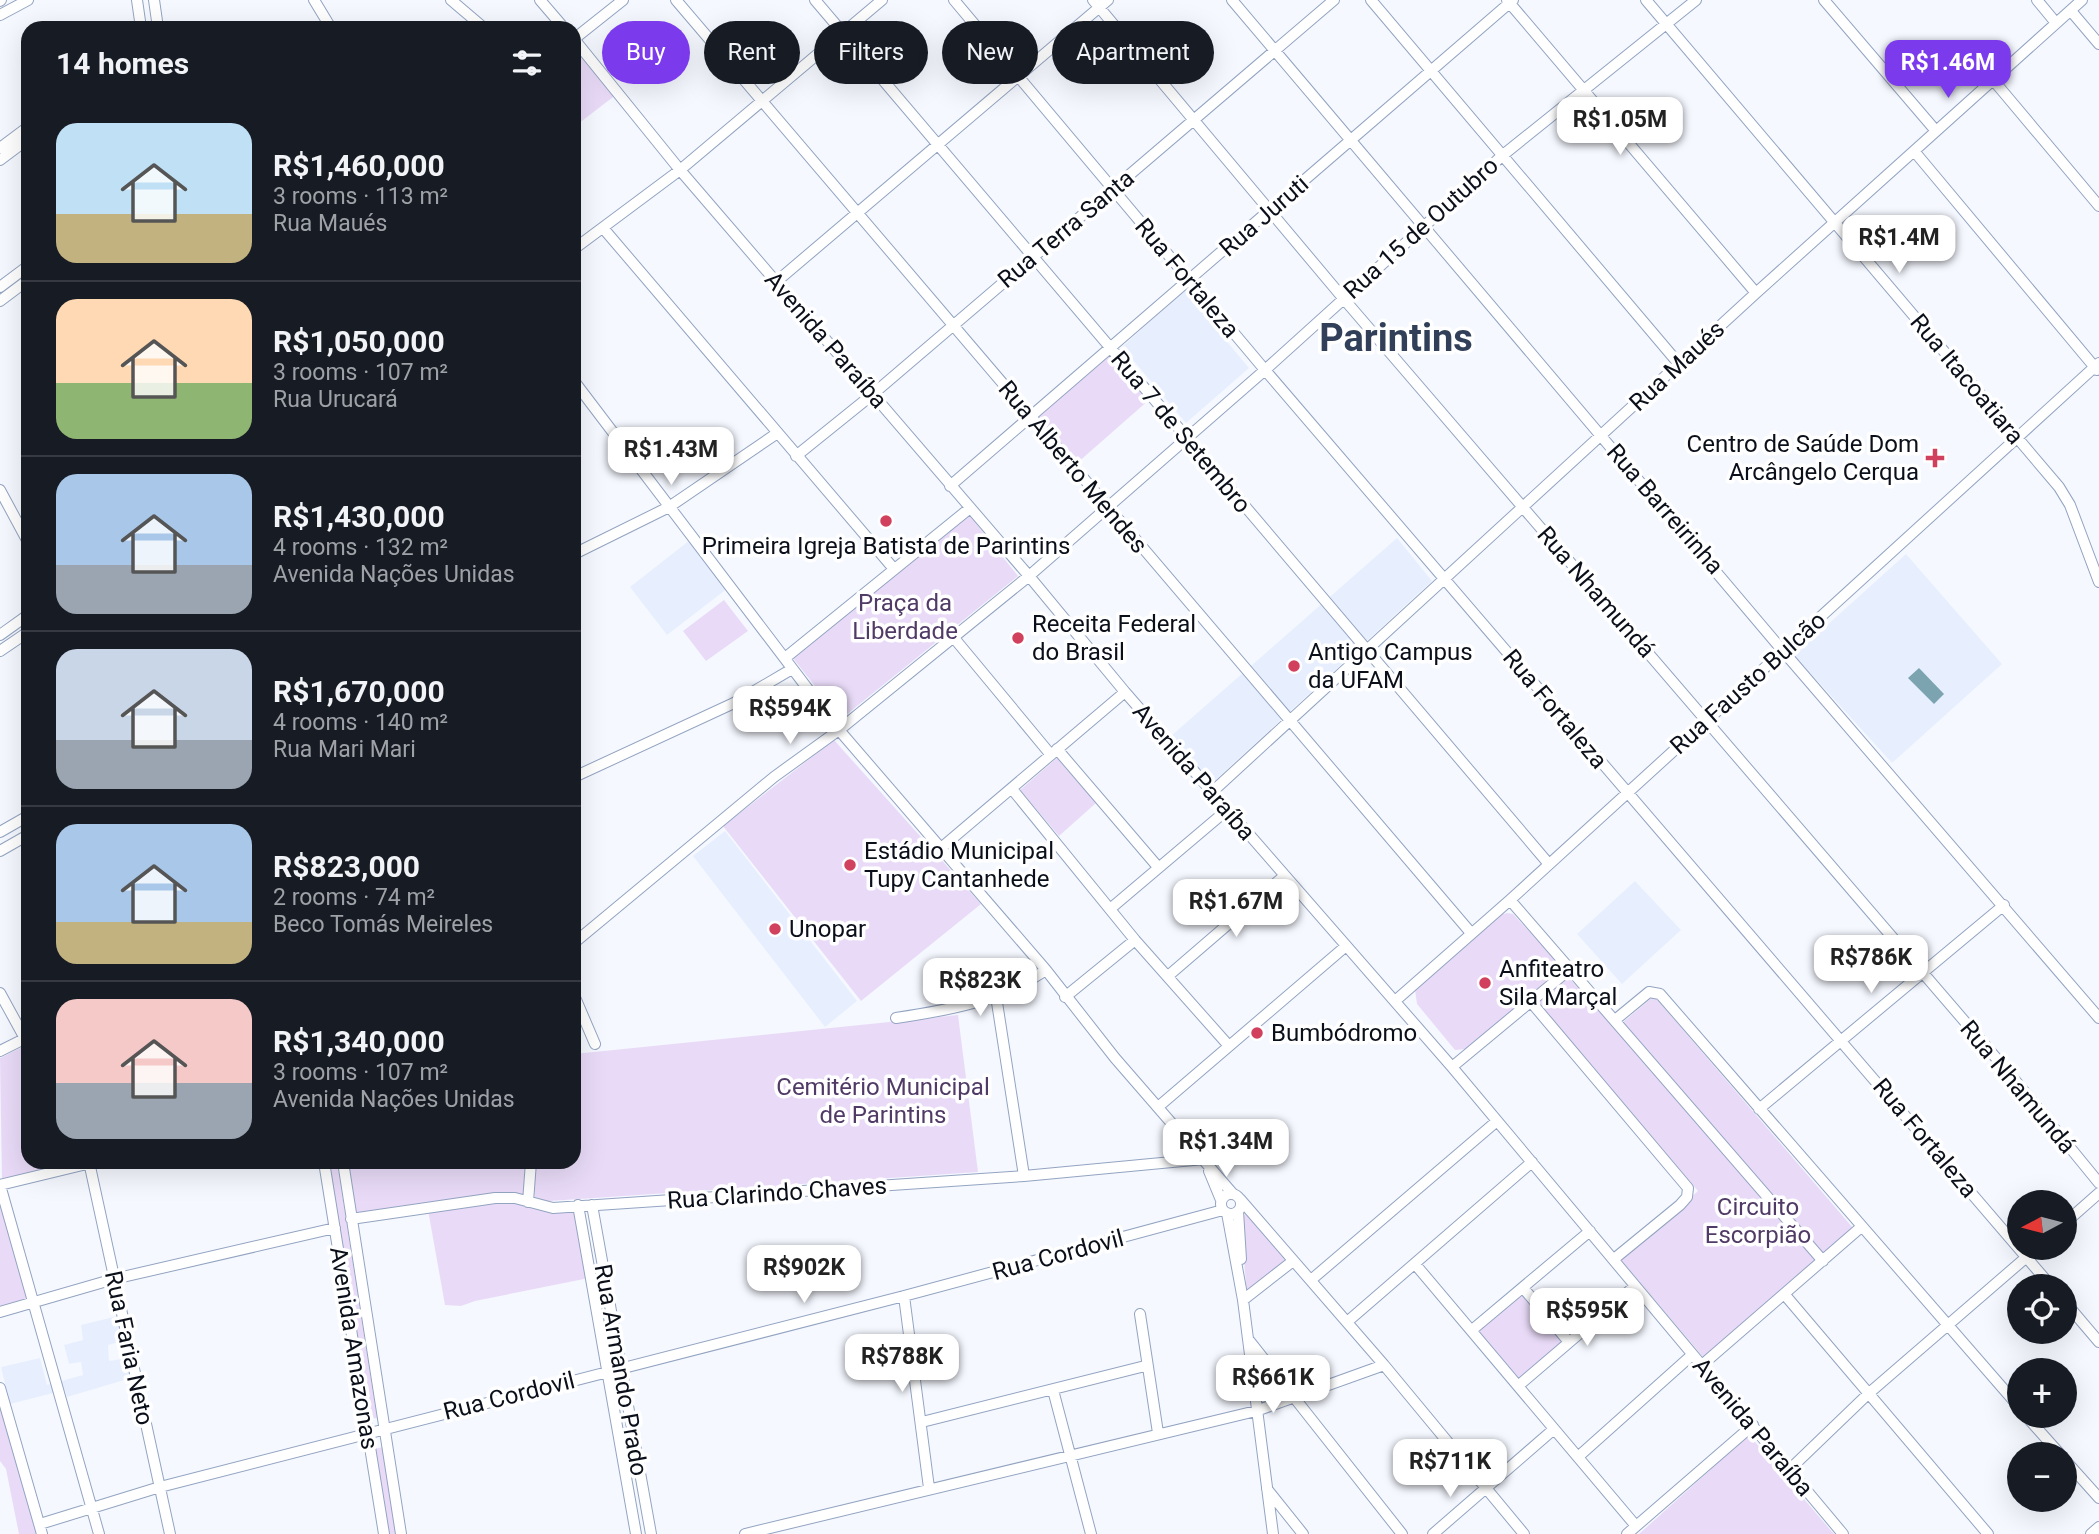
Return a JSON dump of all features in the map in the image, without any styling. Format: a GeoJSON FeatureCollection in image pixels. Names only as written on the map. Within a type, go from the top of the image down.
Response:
{"type":"FeatureCollection","features":[{"type":"Feature","properties":{"kind":"street"},"geometry":{"type":"LineString","coordinates":[[0,15],[27,0]]}},
{"type":"Feature","properties":{"kind":"street"},"geometry":{"type":"LineString","coordinates":[[137,0],[140,21]]}},
{"type":"Feature","properties":{"kind":"street"},"geometry":{"type":"LineString","coordinates":[[154,0],[157,21]]}},
{"type":"Feature","properties":{"kind":"street"},"geometry":{"type":"LineString","coordinates":[[314,0],[327,21]]}},
{"type":"Feature","properties":{"kind":"street"},"geometry":{"type":"LineString","coordinates":[[451,0],[476,21]]}},
{"type":"Feature","properties":{"kind":"street"},"geometry":{"type":"LineString","coordinates":[[541,0],[558,21]]}},
{"type":"Feature","properties":{"kind":"street"},"geometry":{"type":"LineString","coordinates":[[581,33],[623,0]]}},
{"type":"Feature","properties":{"kind":"street","name":"Rua Alberto Mendes"},"geometry":{"type":"LineString","coordinates":[[676,0],[1471,933]]}},
{"type":"Feature","properties":{"kind":"street","name":"Rua 7 de Setembro"},"geometry":{"type":"LineString","coordinates":[[815,0],[832,21]]}},
{"type":"Feature","properties":{"kind":"street"},"geometry":{"type":"LineString","coordinates":[[858,21],[882,0]]}},
{"type":"Feature","properties":{"kind":"street","name":"Rua Fortaleza"},"geometry":{"type":"LineString","coordinates":[[954,0],[972,21]]}},
{"type":"Feature","properties":{"kind":"street","name":"Rua Barreirinha"},"geometry":{"type":"LineString","coordinates":[[1232,0],[1783,651],[2099,1018]]}},
{"type":"Feature","properties":{"kind":"street","name":"Rua Terra Santa"},"geometry":{"type":"LineString","coordinates":[[796,456],[873,394],[1334,0]]}},
{"type":"Feature","properties":{"kind":"street"},"geometry":{"type":"LineString","coordinates":[[1371,0],[1679,364]]}},
{"type":"Feature","properties":{"kind":"street","name":"Rua Itacoatiara"},"geometry":{"type":"LineString","coordinates":[[1646,0],[2066,498],[2099,582]]}},
{"type":"Feature","properties":{"kind":"street","name":"Rua 15 de Outubro"},"geometry":{"type":"LineString","coordinates":[[581,937],[774,778],[839,730],[1029,576],[1424,229],[1503,155],[1696,0]]}},
{"type":"Feature","properties":{"kind":"street"},"geometry":{"type":"LineString","coordinates":[[1824,0],[1936,131]]}},
{"type":"Feature","properties":{"kind":"street"},"geometry":{"type":"LineString","coordinates":[[2037,0],[2056,23]]}},
{"type":"Feature","properties":{"kind":"street","name":"Rua Maués"},"geometry":{"type":"LineString","coordinates":[[1212,792],[1287,720],[1756,293],[2082,0]]}},
{"type":"Feature","properties":{"kind":"street"},"geometry":{"type":"LineString","coordinates":[[1510,1],[1756,293]]}},
{"type":"Feature","properties":{"kind":"street","name":"Rua Juruti"},"geometry":{"type":"LineString","coordinates":[[950,486],[1432,72],[1510,1]]}},
{"type":"Feature","properties":{"kind":"street"},"geometry":{"type":"LineString","coordinates":[[1038,58],[1100,3]]}},
{"type":"Feature","properties":{"kind":"street","name":"Rua Nhamundá"},"geometry":{"type":"LineString","coordinates":[[1100,3],[1343,298],[2099,1183]]}},
{"type":"Feature","properties":{"kind":"street"},"geometry":{"type":"LineString","coordinates":[[2071,11],[2099,44]]}},
{"type":"Feature","properties":{"kind":"street","name":"Avenida Paraíba"},"geometry":{"type":"LineString","coordinates":[[581,48],[680,170],[1283,877],[1452,1067],[1843,1534]]}},
{"type":"Feature","properties":{"kind":"street"},"geometry":{"type":"LineString","coordinates":[[581,245],[680,170],[814,58]]}},
{"type":"Feature","properties":{"kind":"street"},"geometry":{"type":"LineString","coordinates":[[1994,81],[2099,206]]}},
{"type":"Feature","properties":{"kind":"street","name":"Rua 7 de Setembro"},"geometry":{"type":"LineString","coordinates":[[887,84],[1548,863]]}},
{"type":"Feature","properties":{"kind":"street"},"geometry":{"type":"LineString","coordinates":[[776,282],[1008,84]]}},
{"type":"Feature","properties":{"kind":"street","name":"Rua Fortaleza"},"geometry":{"type":"LineString","coordinates":[[1025,84],[1626,793],[2007,1235]]}},
{"type":"Feature","properties":{"kind":"street"},"geometry":{"type":"LineString","coordinates":[[0,148],[21,132]]}},
{"type":"Feature","properties":{"kind":"street"},"geometry":{"type":"LineString","coordinates":[[0,160],[21,144]]}},
{"type":"Feature","properties":{"kind":"street"},"geometry":{"type":"LineString","coordinates":[[1914,151],[2097,367]]}},
{"type":"Feature","properties":{"kind":"street"},"geometry":{"type":"LineString","coordinates":[[604,228],[776,434],[894,569]]}},
{"type":"Feature","properties":{"kind":"street"},"geometry":{"type":"LineString","coordinates":[[0,287],[21,271]]}},
{"type":"Feature","properties":{"kind":"street"},"geometry":{"type":"LineString","coordinates":[[0,301],[21,285]]}},
{"type":"Feature","properties":{"kind":"street","name":"Rua Fausto Bulcão"},"geometry":{"type":"LineString","coordinates":[[1395,1001],[1510,900],[2097,367]]}},
{"type":"Feature","properties":{"kind":"street"},"geometry":{"type":"LineString","coordinates":[[581,390],[839,730],[1046,970],[1065,997],[1204,1159],[1230,1205],[1311,1280],[1524,1534]]}},
{"type":"Feature","properties":{"kind":"street"},"geometry":{"type":"LineString","coordinates":[[581,551],[669,507],[776,434]]}},
{"type":"Feature","properties":{"kind":"street"},"geometry":{"type":"LineString","coordinates":[[0,490],[21,529]]}},
{"type":"Feature","properties":{"kind":"street"},"geometry":{"type":"LineString","coordinates":[[785,658],[970,508]]}},
{"type":"Feature","properties":{"kind":"street"},"geometry":{"type":"LineString","coordinates":[[0,635],[21,620]]}},
{"type":"Feature","properties":{"kind":"street"},"geometry":{"type":"LineString","coordinates":[[0,651],[21,637]]}},
{"type":"Feature","properties":{"kind":"street"},"geometry":{"type":"LineString","coordinates":[[954,638],[1158,866]]}},
{"type":"Feature","properties":{"kind":"street"},"geometry":{"type":"LineString","coordinates":[[581,774],[734,703],[792,669]]}},
{"type":"Feature","properties":{"kind":"street"},"geometry":{"type":"LineString","coordinates":[[941,848],[1125,692]]}},
{"type":"Feature","properties":{"kind":"street"},"geometry":{"type":"LineString","coordinates":[[1012,789],[1135,940],[1229,1046]]}},
{"type":"Feature","properties":{"kind":"street"},"geometry":{"type":"LineString","coordinates":[[1110,909],[1227,810]]}},
{"type":"Feature","properties":{"kind":"street"},"geometry":{"type":"LineString","coordinates":[[0,832],[21,820]]}},
{"type":"Feature","properties":{"kind":"street"},"geometry":{"type":"LineString","coordinates":[[0,850],[21,839]]}},
{"type":"Feature","properties":{"kind":"street"},"geometry":{"type":"LineString","coordinates":[[1168,976],[1283,877]]}},
{"type":"Feature","properties":{"kind":"street"},"geometry":{"type":"LineString","coordinates":[[1510,900],[1823,1261]]}},
{"type":"Feature","properties":{"kind":"street"},"geometry":{"type":"LineString","coordinates":[[1759,1109],[2004,905]]}},
{"type":"Feature","properties":{"kind":"street"},"geometry":{"type":"LineString","coordinates":[[1065,997],[1135,940]]}},
{"type":"Feature","properties":{"kind":"street"},"geometry":{"type":"LineString","coordinates":[[1158,1107],[1346,946]]}},
{"type":"Feature","properties":{"kind":"street"},"geometry":{"type":"LineString","coordinates":[[1452,1067],[1570,969]]}},
{"type":"Feature","properties":{"kind":"street"},"geometry":{"type":"LineString","coordinates":[[896,1018],[953,1009],[996,996],[1021,986],[1046,970]]}},
{"type":"Feature","properties":{"kind":"street"},"geometry":{"type":"LineString","coordinates":[[1615,1020],[1648,992],[1657,992],[2007,1394]]}},
{"type":"Feature","properties":{"kind":"street"},"geometry":{"type":"LineString","coordinates":[[0,993],[21,1030]]}},
{"type":"Feature","properties":{"kind":"street"},"geometry":{"type":"LineString","coordinates":[[996,996],[1024,1176]]}},
{"type":"Feature","properties":{"kind":"street"},"geometry":{"type":"LineString","coordinates":[[1531,1002],[1688,1188],[1687,1197],[1680,1205],[1614,1259]]}},
{"type":"Feature","properties":{"kind":"street"},"geometry":{"type":"LineString","coordinates":[[581,1011],[596,1044]]}},
{"type":"Feature","properties":{"kind":"street"},"geometry":{"type":"LineString","coordinates":[[0,1051],[21,1042]]}},
{"type":"Feature","properties":{"kind":"street"},"geometry":{"type":"LineString","coordinates":[[1311,1280],[1497,1121]]}},
{"type":"Feature","properties":{"kind":"street","name":"Rua Clarindo Chaves"},"geometry":{"type":"LineString","coordinates":[[351,1219],[493,1198],[514,1198],[547,1208],[1024,1176],[1204,1159]]}},
{"type":"Feature","properties":{"kind":"street"},"geometry":{"type":"LineString","coordinates":[[1347,1322],[1532,1162]]}},
{"type":"Feature","properties":{"kind":"street"},"geometry":{"type":"LineString","coordinates":[[62,1169],[0,1185],[99,1534]]}},
{"type":"Feature","properties":{"kind":"street","name":"Rua Faria Neto"},"geometry":{"type":"LineString","coordinates":[[90,1169],[170,1534]]}},
{"type":"Feature","properties":{"kind":"street","name":"Avenida Amazonas"},"geometry":{"type":"LineString","coordinates":[[325,1169],[384,1534]]}},
{"type":"Feature","properties":{"kind":"street","name":"Avenida Amazonas"},"geometry":{"type":"LineString","coordinates":[[344,1169],[401,1534]]}},
{"type":"Feature","properties":{"kind":"street"},"geometry":{"type":"LineString","coordinates":[[528,1202],[530,1169]]}},
{"type":"Feature","properties":{"kind":"street"},"geometry":{"type":"LineString","coordinates":[[2077,1212],[2099,1193]]}},
{"type":"Feature","properties":{"kind":"street","name":"Rua Armando Prado"},"geometry":{"type":"LineString","coordinates":[[578,1205],[636,1534]]}},
{"type":"Feature","properties":{"kind":"street","name":"Rua Armando Prado"},"geometry":{"type":"LineString","coordinates":[[593,1205],[619,1369],[651,1534]]}},
{"type":"Feature","properties":{"kind":"street"},"geometry":{"type":"LineString","coordinates":[[1230,1205],[1273,1534]]}},
{"type":"Feature","properties":{"kind":"street","name":"Rua Cordovil"},"geometry":{"type":"LineString","coordinates":[[41,1529],[91,1506],[160,1487],[904,1296],[1230,1205]]}},
{"type":"Feature","properties":{"kind":"street"},"geometry":{"type":"LineString","coordinates":[[0,1312],[114,1279],[335,1228]]}},
{"type":"Feature","properties":{"kind":"street"},"geometry":{"type":"LineString","coordinates":[[1702,1366],[1860,1228]]}},
{"type":"Feature","properties":{"kind":"street"},"geometry":{"type":"LineString","coordinates":[[1472,1330],[1590,1231]]}},
{"type":"Feature","properties":{"kind":"street"},"geometry":{"type":"LineString","coordinates":[[1789,1470],[1868,1394],[2023,1260]]}},
{"type":"Feature","properties":{"kind":"street","name":"Rua Fortaleza"},"geometry":{"type":"LineString","coordinates":[[2029,1260],[2041,1274]]}},
{"type":"Feature","properties":{"kind":"street"},"geometry":{"type":"LineString","coordinates":[[1242,1300],[1293,1261]]}},
{"type":"Feature","properties":{"kind":"street"},"geometry":{"type":"LineString","coordinates":[[1415,1265],[1636,1526]]}},
{"type":"Feature","properties":{"kind":"street"},"geometry":{"type":"LineString","coordinates":[[1518,1386],[1635,1286]]}},
{"type":"Feature","properties":{"kind":"street"},"geometry":{"type":"LineString","coordinates":[[1524,1289],[1569,1342]]}},
{"type":"Feature","properties":{"kind":"street"},"geometry":{"type":"LineString","coordinates":[[1785,1295],[1988,1534]]}},
{"type":"Feature","properties":{"kind":"street"},"geometry":{"type":"LineString","coordinates":[[904,1296],[929,1488]]}},
{"type":"Feature","properties":{"kind":"street"},"geometry":{"type":"LineString","coordinates":[[1140,1314],[1145,1366],[1158,1433]]}},
{"type":"Feature","properties":{"kind":"street"},"geometry":{"type":"LineString","coordinates":[[2077,1316],[2099,1342]]}},
{"type":"Feature","properties":{"kind":"street"},"geometry":{"type":"LineString","coordinates":[[1248,1339],[1402,1534]]}},
{"type":"Feature","properties":{"kind":"street"},"geometry":{"type":"LineString","coordinates":[[1579,1456],[1692,1356]]}},
{"type":"Feature","properties":{"kind":"street"},"geometry":{"type":"LineString","coordinates":[[746,1534],[1256,1410],[1384,1365]]}},
{"type":"Feature","properties":{"kind":"street"},"geometry":{"type":"LineString","coordinates":[[922,1422],[1145,1366]]}},
{"type":"Feature","properties":{"kind":"street"},"geometry":{"type":"LineString","coordinates":[[0,1388],[41,1529]]}},
{"type":"Feature","properties":{"kind":"street"},"geometry":{"type":"LineString","coordinates":[[1053,1390],[1091,1534]]}},
{"type":"Feature","properties":{"kind":"street"},"geometry":{"type":"LineString","coordinates":[[1627,1534],[1753,1425]]}},
{"type":"Feature","properties":{"kind":"street"},"geometry":{"type":"LineString","coordinates":[[2037,1428],[2049,1442]]}},
{"type":"Feature","properties":{"kind":"street"},"geometry":{"type":"LineString","coordinates":[[1433,1534],[1554,1429]]}},
{"type":"Feature","properties":{"kind":"street"},"geometry":{"type":"LineString","coordinates":[[2077,1473],[2099,1498]]}},
{"type":"Feature","properties":{"kind":"street"},"geometry":{"type":"LineString","coordinates":[[1266,1487],[1303,1534]]}},
{"type":"Feature","properties":{"kind":"street"},"geometry":{"type":"LineString","coordinates":[[2091,1534],[2099,1527]]}},
{"type":"Feature","properties":{"kind":"shaded area"},"geometry":{"type":"Polygon","coordinates":[[[1184,290],[1249,368],[1186,423],[1122,347],[1184,290]]]}},
{"type":"Feature","properties":{"kind":"shaded area","name":"Antigo Campus da UFAM"},"geometry":{"type":"Polygon","coordinates":[[[1397,538],[1432,581],[1212,783],[1171,736],[1397,538]]]}},
{"type":"Feature","properties":{"kind":"shaded area"},"geometry":{"type":"Polygon","coordinates":[[[690,540],[728,588],[667,635],[630,587],[690,540]]]}},
{"type":"Feature","properties":{"kind":"shaded area"},"geometry":{"type":"Polygon","coordinates":[[[1906,554],[2002,664],[1892,763],[1794,655],[1906,554]]]}},
{"type":"Feature","properties":{"kind":"shaded area","name":"Unopar"},"geometry":{"type":"Polygon","coordinates":[[[725,831],[857,1001],[825,1027],[693,856],[725,831]]]}},
{"type":"Feature","properties":{"kind":"shaded area"},"geometry":{"type":"Polygon","coordinates":[[[1635,881],[1681,930],[1622,984],[1577,934],[1635,881]]]}},
{"type":"Feature","properties":{"kind":"shaded area"},"geometry":{"type":"Polygon","coordinates":[[[118,1316],[123,1341],[108,1345],[109,1361],[127,1358],[131,1378],[67,1397],[65,1390],[10,1404],[1,1367],[40,1358],[47,1385],[83,1375],[81,1362],[69,1364],[64,1345],[83,1340],[81,1325],[118,1316]]]}},
{"type":"Feature","properties":{"kind":"green space"},"geometry":{"type":"Polygon","coordinates":[[[581,50],[602,76],[602,84],[609,84],[617,94],[581,122],[581,50]]]}},
{"type":"Feature","properties":{"kind":"green space"},"geometry":{"type":"Polygon","coordinates":[[[1111,352],[1150,399],[1076,464],[1036,417],[1111,352]]]}},
{"type":"Feature","properties":{"kind":"green space","name":"Praça da Liberdade"},"geometry":{"type":"Polygon","coordinates":[[[969,515],[1018,576],[841,719],[792,657],[969,515]]]}},
{"type":"Feature","properties":{"kind":"green space"},"geometry":{"type":"Polygon","coordinates":[[[724,600],[748,631],[706,661],[683,631],[724,600]]]}},
{"type":"Feature","properties":{"kind":"green space","name":"Estádio Municipal Tupy Cantanhede"},"geometry":{"type":"Polygon","coordinates":[[[834,740],[981,904],[861,1001],[723,826],[834,740]]]}},
{"type":"Feature","properties":{"kind":"green space"},"geometry":{"type":"Polygon","coordinates":[[[1057,758],[1096,803],[1059,836],[1020,790],[1057,758]]]}},
{"type":"Feature","properties":{"kind":"green space","name":"Anfiteatro Sila Marçal"},"geometry":{"type":"Polygon","coordinates":[[[1513,914],[1556,960],[1555,975],[1466,1049],[1455,1050],[1417,1004],[1415,990],[1500,915],[1513,914]]]}},
{"type":"Feature","properties":{"kind":"green space","name":"Circuito Escorpião"},"geometry":{"type":"Polygon","coordinates":[[[1568,977],[1616,1028],[1654,996],[1853,1228],[1703,1357],[1621,1260],[1698,1191],[1538,1003],[1568,977]]]}},
{"type":"Feature","properties":{"kind":"green space","name":"Cemitério Municipal de Parintins"},"geometry":{"type":"Polygon","coordinates":[[[958,1015],[978,1172],[535,1202],[533,1169],[581,1169],[581,1053],[958,1015]]]}},
{"type":"Feature","properties":{"kind":"green space"},"geometry":{"type":"Polygon","coordinates":[[[21,1048],[21,1169],[46,1169],[2,1180],[0,1058],[21,1048]]]}},
{"type":"Feature","properties":{"kind":"green space"},"geometry":{"type":"Polygon","coordinates":[[[329,1169],[338,1169],[377,1418],[369,1419],[329,1169]]]}},
{"type":"Feature","properties":{"kind":"green space"},"geometry":{"type":"Polygon","coordinates":[[[343,1169],[530,1169],[528,1203],[576,1206],[589,1278],[461,1306],[445,1305],[428,1210],[351,1221],[343,1169]]]}},
{"type":"Feature","properties":{"kind":"green space"},"geometry":{"type":"Polygon","coordinates":[[[0,1200],[28,1302],[0,1312],[0,1200]]]}},
{"type":"Feature","properties":{"kind":"green space"},"geometry":{"type":"Polygon","coordinates":[[[1248,1212],[1290,1259],[1247,1294],[1240,1219],[1248,1212]]]}},
{"type":"Feature","properties":{"kind":"green space"},"geometry":{"type":"Polygon","coordinates":[[[1523,1294],[1566,1342],[1518,1382],[1477,1332],[1523,1294]]]}},
{"type":"Feature","properties":{"kind":"green space"},"geometry":{"type":"Polygon","coordinates":[[[0,1393],[39,1534],[19,1534],[6,1469],[0,1461],[0,1393]]]}},
{"type":"Feature","properties":{"kind":"green space"},"geometry":{"type":"Polygon","coordinates":[[[1749,1435],[1834,1534],[1639,1534],[1749,1435]]]}},
{"type":"Feature","properties":{"kind":"green space"},"geometry":{"type":"Polygon","coordinates":[[[383,1447],[397,1534],[388,1534],[374,1449],[383,1447]]]}},
{"type":"Feature","properties":{"kind":"water"},"geometry":{"type":"Polygon","coordinates":[[[1919,668],[1944,694],[1934,704],[1908,678],[1919,668]]]}},
{"type":"Feature","properties":{"kind":"place","name":"Centro de Saúde Dom Arcângelo Cerqua"},"geometry":{"type":"Point","coordinates":[1935,458]}},
{"type":"Feature","properties":{"kind":"place","name":"Primeira Igreja Batista de Parintins"},"geometry":{"type":"Point","coordinates":[886,521]}},
{"type":"Feature","properties":{"kind":"place","name":"Receita Federal do Brasil"},"geometry":{"type":"Point","coordinates":[1018,638]}},
{"type":"Feature","properties":{"kind":"place","name":"Antigo Campus da UFAM"},"geometry":{"type":"Point","coordinates":[1294,666]}},
{"type":"Feature","properties":{"kind":"place","name":"Estádio Municipal Tupy Cantanhede"},"geometry":{"type":"Point","coordinates":[850,865]}},
{"type":"Feature","properties":{"kind":"place","name":"Unopar"},"geometry":{"type":"Point","coordinates":[775,929]}},
{"type":"Feature","properties":{"kind":"place","name":"Anfiteatro Sila Marçal"},"geometry":{"type":"Point","coordinates":[1485,983]}},
{"type":"Feature","properties":{"kind":"place","name":"Bumbódromo"},"geometry":{"type":"Point","coordinates":[1257,1033]}},
{"type":"Feature","properties":{"kind":"district","name":"Parintins"},"geometry":{"type":"Point","coordinates":[1396,338]}}]}
